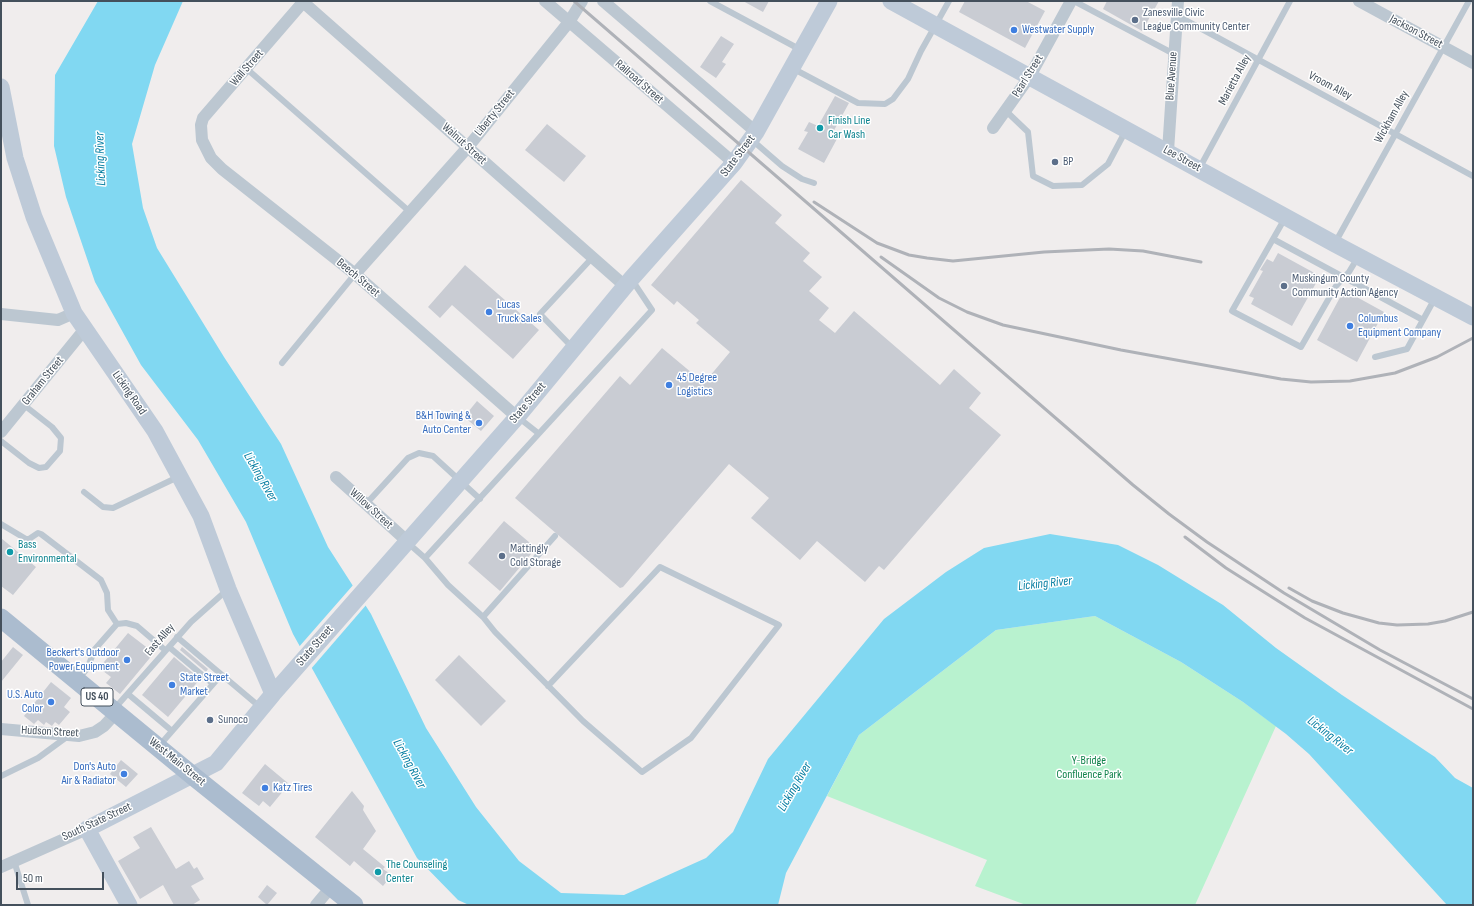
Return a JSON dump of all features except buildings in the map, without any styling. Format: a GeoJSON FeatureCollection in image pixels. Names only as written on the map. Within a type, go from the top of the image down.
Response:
{"type":"FeatureCollection","features":[{"type":"Feature","properties":{"kind":"main road","name":"West Main Street"},"geometry":{"type":"LineString","coordinates":[[1,618],[193,776],[354,905]]}},
{"type":"Feature","properties":{"kind":"street","name":"Railroad Street"},"geometry":{"type":"LineString","coordinates":[[545,1],[734,163]]}},
{"type":"Feature","properties":{"kind":"street","name":"Liberty Street"},"geometry":{"type":"LineString","coordinates":[[355,274],[468,147],[569,22],[582,1]]}},
{"type":"Feature","properties":{"kind":"street"},"geometry":{"type":"LineString","coordinates":[[603,1],[753,136]]}},
{"type":"Feature","properties":{"kind":"street","name":"State Street"},"geometry":{"type":"LineString","coordinates":[[193,776],[216,763],[278,689],[517,417],[628,282],[734,163],[753,136],[829,1]]}},
{"type":"Feature","properties":{"kind":"street","name":"Lee Street"},"geometry":{"type":"LineString","coordinates":[[891,1],[1168,151],[1335,244],[1473,316]]}},
{"type":"Feature","properties":{"kind":"street","name":"Pearl Street"},"geometry":{"type":"LineString","coordinates":[[993,128],[1030,76],[1073,1]]}},
{"type":"Feature","properties":{"kind":"street","name":"Blue Avenue"},"geometry":{"type":"LineString","coordinates":[[1168,151],[1178,1]]}},
{"type":"Feature","properties":{"kind":"street","name":"Jackson Street"},"geometry":{"type":"LineString","coordinates":[[1359,1],[1473,63]]}},
{"type":"Feature","properties":{"kind":"street","name":"Wall Street"},"geometry":{"type":"LineString","coordinates":[[202,140],[201,125],[203,118],[247,69],[303,2]]}},
{"type":"Feature","properties":{"kind":"street","name":"Walnut Street"},"geometry":{"type":"LineString","coordinates":[[303,2],[592,258],[628,282]]}},
{"type":"Feature","properties":{"kind":"street","name":"Licking Road"},"geometry":{"type":"LineString","coordinates":[[1,87],[15,158],[34,217],[74,314],[155,431],[201,516],[228,589],[278,689]]}},
{"type":"Feature","properties":{"kind":"street","name":"Beech Street"},"geometry":{"type":"LineString","coordinates":[[202,140],[210,158],[222,169],[355,274],[517,417]]}},
{"type":"Feature","properties":{"kind":"street"},"geometry":{"type":"LineString","coordinates":[[1,314],[58,320],[74,314]]}},
{"type":"Feature","properties":{"kind":"street","name":"Graham Street"},"geometry":{"type":"LineString","coordinates":[[1,432],[84,330]]}},
{"type":"Feature","properties":{"kind":"street","name":"Willow Street"},"geometry":{"type":"LineString","coordinates":[[336,477],[407,541]]}},
{"type":"Feature","properties":{"kind":"street","name":"Hudson Street"},"geometry":{"type":"LineString","coordinates":[[1,729],[79,736],[95,732],[104,726],[115,712]]}},
{"type":"Feature","properties":{"kind":"street","name":"South State Street"},"geometry":{"type":"LineString","coordinates":[[1,867],[87,830],[193,776]]}},
{"type":"Feature","properties":{"kind":"street"},"geometry":{"type":"LineString","coordinates":[[87,830],[128,905]]}},
{"type":"Feature","properties":{"kind":"street"},"geometry":{"type":"LineString","coordinates":[[316,905],[331,887]]}},
{"type":"Feature","properties":{"kind":"lane"},"geometry":{"type":"LineString","coordinates":[[710,1],[801,50]]}},
{"type":"Feature","properties":{"kind":"lane"},"geometry":{"type":"LineString","coordinates":[[791,68],[858,103],[885,104],[893,99],[908,79],[935,25],[949,1]]}},
{"type":"Feature","properties":{"kind":"lane"},"geometry":{"type":"LineString","coordinates":[[1073,1],[1174,54]]}},
{"type":"Feature","properties":{"kind":"lane","name":"Marietta Alley"},"geometry":{"type":"LineString","coordinates":[[1199,169],[1290,1]]}},
{"type":"Feature","properties":{"kind":"lane","name":"Wickham Alley"},"geometry":{"type":"LineString","coordinates":[[1335,244],[1469,1]]}},
{"type":"Feature","properties":{"kind":"lane","name":"Vroom Alley"},"geometry":{"type":"LineString","coordinates":[[1176,15],[1473,176]]}},
{"type":"Feature","properties":{"kind":"lane"},"geometry":{"type":"LineString","coordinates":[[247,69],[410,212]]}},
{"type":"Feature","properties":{"kind":"lane"},"geometry":{"type":"LineString","coordinates":[[1006,111],[1028,132],[1033,176],[1053,186],[1082,185],[1108,164],[1126,129]]}},
{"type":"Feature","properties":{"kind":"lane"},"geometry":{"type":"LineString","coordinates":[[753,136],[782,166],[802,179],[814,183]]}},
{"type":"Feature","properties":{"kind":"lane"},"geometry":{"type":"LineString","coordinates":[[1285,216],[1232,311],[1301,347],[1336,286],[1350,272],[1359,256]]}},
{"type":"Feature","properties":{"kind":"lane"},"geometry":{"type":"LineString","coordinates":[[1273,239],[1423,320]]}},
{"type":"Feature","properties":{"kind":"lane"},"geometry":{"type":"LineString","coordinates":[[574,349],[540,314],[592,258]]}},
{"type":"Feature","properties":{"kind":"lane"},"geometry":{"type":"LineString","coordinates":[[282,363],[355,274]]}},
{"type":"Feature","properties":{"kind":"lane"},"geometry":{"type":"LineString","coordinates":[[426,558],[538,433],[652,310],[628,282]]}},
{"type":"Feature","properties":{"kind":"lane"},"geometry":{"type":"LineString","coordinates":[[1375,357],[1407,349],[1436,297]]}},
{"type":"Feature","properties":{"kind":"lane"},"geometry":{"type":"LineString","coordinates":[[1,441],[29,463],[40,468],[46,467],[60,451],[61,438],[52,427],[24,405]]}},
{"type":"Feature","properties":{"kind":"lane"},"geometry":{"type":"LineString","coordinates":[[517,417],[538,433]]}},
{"type":"Feature","properties":{"kind":"lane"},"geometry":{"type":"LineString","coordinates":[[366,504],[408,458],[418,454],[433,456],[480,499]]}},
{"type":"Feature","properties":{"kind":"lane"},"geometry":{"type":"LineString","coordinates":[[84,492],[103,508],[113,508],[179,476]]}},
{"type":"Feature","properties":{"kind":"lane"},"geometry":{"type":"LineString","coordinates":[[1,524],[26,539],[30,539],[38,533],[41,534],[101,580],[107,593],[108,610],[117,624]]}},
{"type":"Feature","properties":{"kind":"lane"},"geometry":{"type":"LineString","coordinates":[[483,617],[555,536]]}},
{"type":"Feature","properties":{"kind":"lane"},"geometry":{"type":"LineString","coordinates":[[407,541],[426,558],[448,585],[483,617],[548,686],[583,721],[642,772],[691,738],[779,625],[660,567],[548,686]]}},
{"type":"Feature","properties":{"kind":"lane","name":"East Alley"},"geometry":{"type":"LineString","coordinates":[[115,712],[128,694],[177,637],[191,622],[228,589]]}},
{"type":"Feature","properties":{"kind":"lane"},"geometry":{"type":"LineString","coordinates":[[77,680],[87,669],[95,649],[117,624],[126,623],[137,626],[213,684]]}},
{"type":"Feature","properties":{"kind":"lane"},"geometry":{"type":"LineString","coordinates":[[177,637],[262,708]]}},
{"type":"Feature","properties":{"kind":"lane"},"geometry":{"type":"LineString","coordinates":[[158,747],[221,675]]}},
{"type":"Feature","properties":{"kind":"lane"},"geometry":{"type":"LineString","coordinates":[[128,694],[172,730]]}},
{"type":"Feature","properties":{"kind":"lane"},"geometry":{"type":"LineString","coordinates":[[1,776],[38,758],[69,735]]}},
{"type":"Feature","properties":{"kind":"lane"},"geometry":{"type":"LineString","coordinates":[[14,861],[28,905]]}},
{"type":"Feature","properties":{"kind":"green space","name":"Y-Bridge Confluence Park"},"geometry":{"type":"Polygon","coordinates":[[[1095,616],[1181,662],[1243,702],[1276,726],[1195,905],[1026,905],[975,886],[987,860],[827,796],[859,735],[996,630],[1095,616]]]}},
{"type":"Feature","properties":{"kind":"water","name":"Licking River"},"geometry":{"type":"Polygon","coordinates":[[[98,1],[183,1],[155,65],[132,144],[143,208],[157,248],[224,357],[281,444],[328,547],[371,614],[426,728],[476,807],[519,861],[561,893],[624,895],[706,858],[733,832],[768,759],[884,619],[946,572],[984,548],[1050,534],[1118,545],[1158,565],[1223,605],[1276,648],[1342,695],[1435,757],[1455,778],[1473,788],[1473,905],[1447,905],[1309,754],[1286,734],[1243,702],[1181,662],[1095,616],[996,630],[859,735],[786,873],[778,905],[469,905],[458,900],[417,858],[293,634],[246,522],[198,440],[141,365],[95,282],[66,197],[54,146],[55,75],[98,1]]]}},
{"type":"Feature","properties":{"kind":"pier"},"geometry":{"type":"Polygon","coordinates":[[[354,584],[367,604],[310,670],[298,648],[354,584]]]}},
{"type":"Feature","properties":{"kind":"railway"},"geometry":{"type":"LineString","coordinates":[[574,1],[1133,485],[1169,514],[1207,542],[1284,593],[1380,650],[1473,699]]}},
{"type":"Feature","properties":{"kind":"railway"},"geometry":{"type":"LineString","coordinates":[[814,202],[877,243],[909,255],[927,258],[953,261],[1044,252],[1109,249],[1143,251],[1201,262]]}},
{"type":"Feature","properties":{"kind":"railway"},"geometry":{"type":"LineString","coordinates":[[881,257],[939,298],[967,312],[1003,325],[1121,350],[1281,379],[1311,382],[1350,381],[1395,373],[1437,357],[1473,338]]}},
{"type":"Feature","properties":{"kind":"railway"},"geometry":{"type":"LineString","coordinates":[[1185,537],[1226,568],[1305,618],[1473,709]]}},
{"type":"Feature","properties":{"kind":"railway"},"geometry":{"type":"LineString","coordinates":[[1289,588],[1312,601],[1343,613],[1379,623],[1397,625],[1428,624],[1445,621],[1473,612]]}},
{"type":"Feature","properties":{"kind":"place","name":"Zanesville Civic League Community Center"},"geometry":{"type":"Point","coordinates":[1135,20]}},
{"type":"Feature","properties":{"kind":"place","name":"Westwater Supply"},"geometry":{"type":"Point","coordinates":[1014,30]}},
{"type":"Feature","properties":{"kind":"place","name":"Finish Line Car Wash"},"geometry":{"type":"Point","coordinates":[820,128]}},
{"type":"Feature","properties":{"kind":"place","name":"BP"},"geometry":{"type":"Point","coordinates":[1055,162]}},
{"type":"Feature","properties":{"kind":"place","name":"Muskingum County Community Action Agency"},"geometry":{"type":"Point","coordinates":[1284,286]}},
{"type":"Feature","properties":{"kind":"place","name":"Lucas Truck Sales"},"geometry":{"type":"Point","coordinates":[489,312]}},
{"type":"Feature","properties":{"kind":"place","name":"Columbus Equipment Company"},"geometry":{"type":"Point","coordinates":[1350,326]}},
{"type":"Feature","properties":{"kind":"place","name":"45 Degree Logistics"},"geometry":{"type":"Point","coordinates":[669,385]}},
{"type":"Feature","properties":{"kind":"place","name":"B&H Towing & Auto Center"},"geometry":{"type":"Point","coordinates":[479,423]}},
{"type":"Feature","properties":{"kind":"place","name":"Bass Environmental"},"geometry":{"type":"Point","coordinates":[10,552]}},
{"type":"Feature","properties":{"kind":"place","name":"Mattingly Cold Storage"},"geometry":{"type":"Point","coordinates":[502,556]}},
{"type":"Feature","properties":{"kind":"place","name":"Beckert's Outdoor Power Equipment"},"geometry":{"type":"Point","coordinates":[127,660]}},
{"type":"Feature","properties":{"kind":"place","name":"State Street Market"},"geometry":{"type":"Point","coordinates":[172,685]}},
{"type":"Feature","properties":{"kind":"place","name":"U.S. Auto Color"},"geometry":{"type":"Point","coordinates":[51,702]}},
{"type":"Feature","properties":{"kind":"place","name":"Sunoco"},"geometry":{"type":"Point","coordinates":[210,720]}},
{"type":"Feature","properties":{"kind":"place","name":"Don's Auto Air & Radiator"},"geometry":{"type":"Point","coordinates":[124,774]}},
{"type":"Feature","properties":{"kind":"place","name":"Katz Tires"},"geometry":{"type":"Point","coordinates":[265,788]}},
{"type":"Feature","properties":{"kind":"place","name":"The Counseling Center"},"geometry":{"type":"Point","coordinates":[378,872]}}]}
